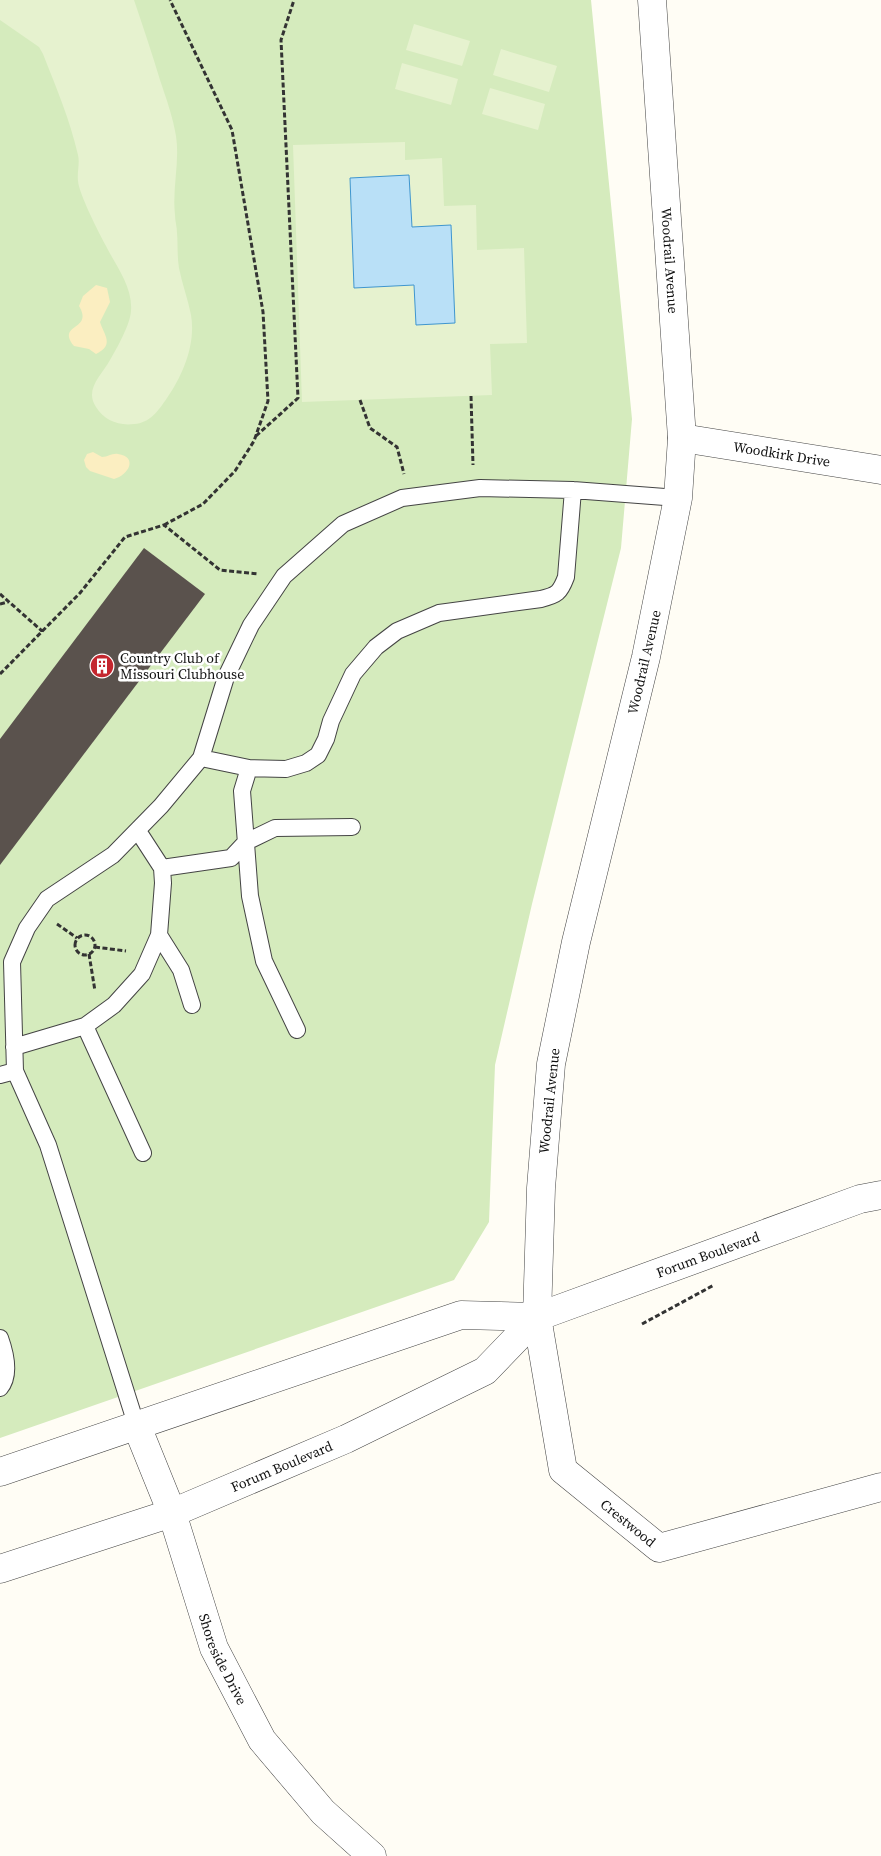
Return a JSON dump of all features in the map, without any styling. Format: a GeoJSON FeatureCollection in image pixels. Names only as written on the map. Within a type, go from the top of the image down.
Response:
{"type":"FeatureCollection","features":[{"type":"Feature","properties":{"kind":"street","name":"Woodrail Avenue"},"geometry":{"type":"LineString","coordinates":[[537,1317],[541,1188],[551,1064],[576,942],[646,657],[678,498],[682,438],[652,0]]}},
{"type":"Feature","properties":{"kind":"street","name":"Woodkirk Drive"},"geometry":{"type":"LineString","coordinates":[[682,438],[881,470]]}},
{"type":"Feature","properties":{"kind":"street","name":"Forum Boulevard"},"geometry":{"type":"LineString","coordinates":[[0,1472],[136,1424],[461,1315],[537,1317],[860,1198],[881,1195]]}},
{"type":"Feature","properties":{"kind":"street","name":"Forum Boulevard"},"geometry":{"type":"LineString","coordinates":[[0,1569],[172,1513],[346,1439],[481,1373],[537,1317]]}},
{"type":"Feature","properties":{"kind":"street","name":"Crestwood"},"geometry":{"type":"LineString","coordinates":[[537,1317],[563,1470],[659,1548],[881,1487]]}},
{"type":"Feature","properties":{"kind":"street","name":"Shoreside Drive"},"geometry":{"type":"LineString","coordinates":[[136,1424],[172,1513],[214,1648],[262,1740],[323,1812],[372,1856]]}},
{"type":"Feature","properties":{"kind":"lane"},"geometry":{"type":"LineString","coordinates":[[136,1424],[48,1145],[7,1073],[14,1047],[12,962],[27,928],[47,899],[113,855],[138,831],[201,758],[226,677],[251,625],[284,576],[343,524],[402,498],[473,489],[573,490],[678,498]]}},
{"type":"Feature","properties":{"kind":"lane"},"geometry":{"type":"LineString","coordinates":[[201,758],[249,768],[286,769],[306,763],[318,755],[326,739],[331,721],[353,674],[376,648],[398,630],[439,613],[553,596],[561,590],[566,578],[573,490]]}},
{"type":"Feature","properties":{"kind":"lane"},"geometry":{"type":"LineString","coordinates":[[249,768],[242,790],[250,896],[264,961],[297,1030]]}},
{"type":"Feature","properties":{"kind":"lane"},"geometry":{"type":"LineString","coordinates":[[162,868],[230,858],[246,842],[274,828],[352,827]]}},
{"type":"Feature","properties":{"kind":"lane"},"geometry":{"type":"LineString","coordinates":[[14,1047],[85,1026],[114,1005],[142,974],[159,935],[163,882],[162,868],[138,831]]}},
{"type":"Feature","properties":{"kind":"lane"},"geometry":{"type":"LineString","coordinates":[[159,935],[181,970],[192,1005]]}},
{"type":"Feature","properties":{"kind":"lane"},"geometry":{"type":"LineString","coordinates":[[85,1026],[142,1153]]}},
{"type":"Feature","properties":{"kind":"lane"},"geometry":{"type":"LineString","coordinates":[[0,1338],[7,1357],[3,1384],[0,1388]]}},
{"type":"Feature","properties":{"kind":"path"},"geometry":{"type":"LineString","coordinates":[[0,674],[80,593],[125,537],[164,525],[203,504],[235,471],[254,441],[268,401],[263,312],[232,130],[170,0]]}},
{"type":"Feature","properties":{"kind":"path"},"geometry":{"type":"LineString","coordinates":[[256,436],[298,398],[281,40],[294,0]]}},
{"type":"Feature","properties":{"kind":"path"},"geometry":{"type":"LineString","coordinates":[[471,396],[473,489]]}},
{"type":"Feature","properties":{"kind":"path"},"geometry":{"type":"LineString","coordinates":[[360,400],[370,428],[397,446],[403,465],[407,498]]}},
{"type":"Feature","properties":{"kind":"path"},"geometry":{"type":"LineString","coordinates":[[164,525],[220,570],[284,576]]}},
{"type":"Feature","properties":{"kind":"path"},"geometry":{"type":"LineString","coordinates":[[0,594],[42,631]]}},
{"type":"Feature","properties":{"kind":"path"},"geometry":{"type":"LineString","coordinates":[[0,604],[8,602]]}},
{"type":"Feature","properties":{"kind":"path"},"geometry":{"type":"LineString","coordinates":[[83,934],[90,935],[94,940],[94,950],[89,954],[82,954],[76,950],[74,944],[77,938],[83,934]]}},
{"type":"Feature","properties":{"kind":"path"},"geometry":{"type":"LineString","coordinates":[[95,947],[150,955]]}},
{"type":"Feature","properties":{"kind":"path"},"geometry":{"type":"LineString","coordinates":[[89,954],[100,1016]]}},
{"type":"Feature","properties":{"kind":"green space"},"geometry":{"type":"Polygon","coordinates":[[[0,0],[591,0],[632,419],[621,548],[532,904],[495,1065],[489,1222],[454,1280],[0,1438],[0,0]]]}},
{"type":"Feature","properties":{"kind":"green space"},"geometry":{"type":"Polygon","coordinates":[[[0,0],[134,0],[169,108],[176,136],[177,156],[174,205],[178,259],[192,326],[190,348],[178,379],[157,412],[149,419],[140,423],[122,424],[107,419],[99,412],[93,400],[93,388],[123,336],[130,317],[131,302],[127,285],[99,232],[79,187],[79,158],[75,142],[43,54],[39,47],[0,20],[0,0]]]}},
{"type":"Feature","properties":{"kind":"green space"},"geometry":{"type":"Polygon","coordinates":[[[414,24],[470,41],[462,66],[406,50],[414,24]]]}},
{"type":"Feature","properties":{"kind":"green space"},"geometry":{"type":"Polygon","coordinates":[[[501,49],[557,66],[549,92],[493,75],[501,49]]]}},
{"type":"Feature","properties":{"kind":"green space"},"geometry":{"type":"Polygon","coordinates":[[[402,63],[458,79],[451,105],[395,89],[402,63]]]}},
{"type":"Feature","properties":{"kind":"green space"},"geometry":{"type":"Polygon","coordinates":[[[490,88],[545,104],[538,130],[482,114],[490,88]]]}},
{"type":"Feature","properties":{"kind":"green space"},"geometry":{"type":"Polygon","coordinates":[[[405,142],[405,160],[442,158],[444,206],[476,205],[477,250],[524,248],[527,343],[490,344],[492,395],[302,402],[293,145],[405,142]]]}},
{"type":"Feature","properties":{"kind":"sand"},"geometry":{"type":"Polygon","coordinates":[[[96,285],[107,288],[110,302],[100,322],[106,335],[107,343],[102,351],[96,354],[89,349],[74,346],[69,334],[82,320],[79,306],[83,296],[96,285]]]}},
{"type":"Feature","properties":{"kind":"sand"},"geometry":{"type":"Polygon","coordinates":[[[93,452],[102,457],[116,454],[124,456],[128,459],[129,466],[124,474],[114,479],[90,471],[86,467],[84,460],[87,454],[93,452]]]}},
{"type":"Feature","properties":{"kind":"water"},"geometry":{"type":"Polygon","coordinates":[[[409,175],[412,227],[451,225],[455,323],[416,325],[414,285],[354,288],[350,178],[409,175]]]}},
{"type":"Feature","properties":{"kind":"building","name":"Country Club of Missouri Clubhouse"},"geometry":{"type":"Polygon","coordinates":[[[144,548],[205,594],[0,865],[0,739],[144,548]]]}},
{"type":"Feature","properties":{"kind":"place","name":"Country Club of Missouri Clubhouse"},"geometry":{"type":"Point","coordinates":[102,666]}}]}
